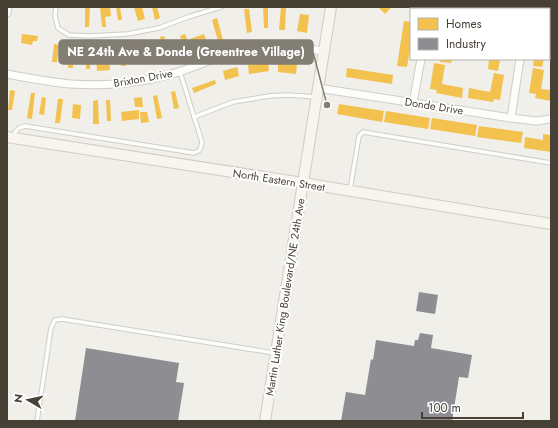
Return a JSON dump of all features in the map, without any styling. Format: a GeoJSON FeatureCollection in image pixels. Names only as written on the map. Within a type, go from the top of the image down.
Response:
{"type":"FeatureCollection","features":[{"type":"Feature","properties":{"kind":"main road","name":"Martin Luther King Boulevard/NE 24th Ave"},"geometry":{"type":"LineString","coordinates":[[265,421],[331,7]]}},
{"type":"Feature","properties":{"kind":"main road","name":"North Eastern Street"},"geometry":{"type":"LineString","coordinates":[[11,138],[303,183],[551,224]]}},
{"type":"Feature","properties":{"kind":"street"},"geometry":{"type":"LineString","coordinates":[[7,13],[8,7]]}},
{"type":"Feature","properties":{"kind":"street","name":"Brixton Drive"},"geometry":{"type":"LineString","coordinates":[[7,74],[88,85],[135,82],[180,72],[233,52],[247,49],[280,46],[324,51]]}},
{"type":"Feature","properties":{"kind":"street"},"geometry":{"type":"LineString","coordinates":[[413,103],[421,60]]}},
{"type":"Feature","properties":{"kind":"street"},"geometry":{"type":"LineString","coordinates":[[510,118],[520,60]]}},
{"type":"Feature","properties":{"kind":"street","name":"Donde Drive"},"geometry":{"type":"LineString","coordinates":[[317,93],[413,103],[536,121],[551,118]]}},
{"type":"Feature","properties":{"kind":"lane"},"geometry":{"type":"LineString","coordinates":[[56,7],[55,16],[58,28],[69,35],[90,36],[127,34],[159,28],[221,7]]}},
{"type":"Feature","properties":{"kind":"lane"},"geometry":{"type":"LineString","coordinates":[[11,138],[19,128],[25,126],[194,153],[200,150],[202,142],[180,72]]}},
{"type":"Feature","properties":{"kind":"lane"},"geometry":{"type":"LineString","coordinates":[[194,117],[233,102],[269,96],[304,96],[317,93]]}},
{"type":"Feature","properties":{"kind":"lane"},"geometry":{"type":"LineString","coordinates":[[350,191],[359,136],[363,132],[551,163]]}},
{"type":"Feature","properties":{"kind":"lane"},"geometry":{"type":"LineString","coordinates":[[37,421],[51,328],[55,320],[62,319],[276,353]]}},
{"type":"Feature","properties":{"kind":"building: Homes"},"geometry":{"type":"Polygon","coordinates":[[[100,7],[110,7],[111,16],[105,17],[106,27],[102,27],[100,7]]]}},
{"type":"Feature","properties":{"kind":"building: Homes"},"geometry":{"type":"Polygon","coordinates":[[[116,7],[120,7],[122,20],[118,20],[116,7]]]}},
{"type":"Feature","properties":{"kind":"building: Homes"},"geometry":{"type":"Polygon","coordinates":[[[134,7],[142,7],[145,19],[138,21],[134,7]]]}},
{"type":"Feature","properties":{"kind":"building: Homes"},"geometry":{"type":"Polygon","coordinates":[[[152,7],[157,7],[160,18],[155,20],[152,7]]]}},
{"type":"Feature","properties":{"kind":"building: Homes"},"geometry":{"type":"Polygon","coordinates":[[[263,7],[268,7],[268,28],[264,28],[263,7]]]}},
{"type":"Feature","properties":{"kind":"building: Homes"},"geometry":{"type":"Polygon","coordinates":[[[281,7],[286,7],[285,30],[279,30],[281,7]]]}},
{"type":"Feature","properties":{"kind":"building: Homes"},"geometry":{"type":"Polygon","coordinates":[[[378,7],[392,7],[385,14],[378,7]]]}},
{"type":"Feature","properties":{"kind":"building: Homes"},"geometry":{"type":"Polygon","coordinates":[[[85,8],[90,8],[89,27],[85,27],[85,8]]]}},
{"type":"Feature","properties":{"kind":"building: Homes"},"geometry":{"type":"Polygon","coordinates":[[[244,9],[249,9],[252,32],[247,33],[244,9]]]}},
{"type":"Feature","properties":{"kind":"building: Homes"},"geometry":{"type":"Polygon","coordinates":[[[300,14],[309,15],[307,33],[297,31],[300,14]]]}},
{"type":"Feature","properties":{"kind":"building: Homes"},"geometry":{"type":"Polygon","coordinates":[[[217,18],[223,40],[218,41],[212,20],[217,18]]]}},
{"type":"Feature","properties":{"kind":"building: Homes"},"geometry":{"type":"Polygon","coordinates":[[[404,21],[410,22],[410,49],[407,67],[397,66],[404,21]]]}},
{"type":"Feature","properties":{"kind":"building: Homes"},"geometry":{"type":"Polygon","coordinates":[[[22,34],[38,36],[37,41],[33,41],[32,45],[21,43],[22,34]]]}},
{"type":"Feature","properties":{"kind":"building: Homes"},"geometry":{"type":"Polygon","coordinates":[[[185,34],[191,50],[186,52],[180,36],[185,34]]]}},
{"type":"Feature","properties":{"kind":"building: Homes"},"geometry":{"type":"Polygon","coordinates":[[[204,34],[209,46],[194,51],[190,39],[204,34]]]}},
{"type":"Feature","properties":{"kind":"building: Homes"},"geometry":{"type":"Polygon","coordinates":[[[164,36],[169,52],[164,54],[160,37],[164,36]]]}},
{"type":"Feature","properties":{"kind":"building: Homes"},"geometry":{"type":"Polygon","coordinates":[[[86,42],[91,42],[90,69],[86,69],[86,42]]]}},
{"type":"Feature","properties":{"kind":"building: Homes"},"geometry":{"type":"Polygon","coordinates":[[[54,44],[59,45],[57,62],[52,62],[54,44]]]}},
{"type":"Feature","properties":{"kind":"building: Homes"},"geometry":{"type":"Polygon","coordinates":[[[70,44],[74,44],[73,68],[68,68],[70,44]]]}},
{"type":"Feature","properties":{"kind":"building: Homes"},"geometry":{"type":"Polygon","coordinates":[[[123,45],[126,66],[121,66],[119,46],[123,45]]]}},
{"type":"Feature","properties":{"kind":"building: Homes"},"geometry":{"type":"Polygon","coordinates":[[[109,46],[110,70],[97,71],[96,58],[105,58],[104,47],[109,46]]]}},
{"type":"Feature","properties":{"kind":"building: Homes"},"geometry":{"type":"Polygon","coordinates":[[[441,60],[452,60],[451,63],[440,62],[441,60]]]}},
{"type":"Feature","properties":{"kind":"building: Homes"},"geometry":{"type":"Polygon","coordinates":[[[489,60],[500,60],[498,71],[488,69],[489,60]]]}},
{"type":"Feature","properties":{"kind":"building: Homes"},"geometry":{"type":"Polygon","coordinates":[[[534,60],[544,60],[542,67],[533,66],[534,60]]]}},
{"type":"Feature","properties":{"kind":"building: Homes"},"geometry":{"type":"Polygon","coordinates":[[[268,62],[269,71],[249,74],[248,65],[268,62]]]}},
{"type":"Feature","properties":{"kind":"building: Homes"},"geometry":{"type":"Polygon","coordinates":[[[278,63],[297,64],[296,74],[278,72],[278,63]]]}},
{"type":"Feature","properties":{"kind":"building: Homes"},"geometry":{"type":"Polygon","coordinates":[[[434,63],[445,65],[442,84],[463,88],[462,98],[436,93],[437,90],[430,89],[434,63]]]}},
{"type":"Feature","properties":{"kind":"building: Homes"},"geometry":{"type":"Polygon","coordinates":[[[237,67],[239,76],[225,80],[223,71],[237,67]]]}},
{"type":"Feature","properties":{"kind":"building: Homes"},"geometry":{"type":"Polygon","coordinates":[[[347,68],[393,75],[392,84],[346,77],[347,68]]]}},
{"type":"Feature","properties":{"kind":"building: Homes"},"geometry":{"type":"Polygon","coordinates":[[[533,68],[544,70],[541,89],[551,90],[551,101],[535,98],[536,94],[529,93],[533,68]]]}},
{"type":"Feature","properties":{"kind":"building: Homes"},"geometry":{"type":"Polygon","coordinates":[[[494,73],[504,75],[500,100],[494,99],[493,102],[468,98],[469,88],[490,92],[494,73]]]}},
{"type":"Feature","properties":{"kind":"building: Homes"},"geometry":{"type":"Polygon","coordinates":[[[215,80],[216,84],[194,93],[192,88],[215,80]]]}},
{"type":"Feature","properties":{"kind":"building: Homes"},"geometry":{"type":"Polygon","coordinates":[[[10,90],[15,91],[12,110],[8,110],[10,90]]]}},
{"type":"Feature","properties":{"kind":"building: Homes"},"geometry":{"type":"Polygon","coordinates":[[[175,91],[179,108],[174,109],[171,92],[175,91]]]}},
{"type":"Feature","properties":{"kind":"building: Homes"},"geometry":{"type":"Polygon","coordinates":[[[31,93],[35,93],[32,119],[27,118],[31,93]]]}},
{"type":"Feature","properties":{"kind":"building: Homes"},"geometry":{"type":"Polygon","coordinates":[[[157,95],[162,118],[157,119],[153,96],[157,95]]]}},
{"type":"Feature","properties":{"kind":"building: Homes"},"geometry":{"type":"Polygon","coordinates":[[[42,97],[46,98],[44,115],[39,114],[42,97]]]}},
{"type":"Feature","properties":{"kind":"building: Homes"},"geometry":{"type":"Polygon","coordinates":[[[142,97],[143,107],[135,107],[134,98],[142,97]]]}},
{"type":"Feature","properties":{"kind":"building: Homes"},"geometry":{"type":"Polygon","coordinates":[[[58,99],[63,99],[60,123],[55,123],[58,99]]]}},
{"type":"Feature","properties":{"kind":"building: Homes"},"geometry":{"type":"Polygon","coordinates":[[[98,100],[99,124],[93,124],[93,101],[98,100]]]}},
{"type":"Feature","properties":{"kind":"building: Homes"},"geometry":{"type":"Polygon","coordinates":[[[106,100],[110,100],[111,121],[107,121],[106,100]]]}},
{"type":"Feature","properties":{"kind":"building: Homes"},"geometry":{"type":"Polygon","coordinates":[[[73,104],[81,105],[80,119],[72,118],[73,104]]]}},
{"type":"Feature","properties":{"kind":"building: Homes"},"geometry":{"type":"Polygon","coordinates":[[[339,104],[384,111],[382,122],[337,114],[339,104]]]}},
{"type":"Feature","properties":{"kind":"building: Homes"},"geometry":{"type":"Polygon","coordinates":[[[139,110],[139,119],[122,121],[121,112],[139,110]]]}},
{"type":"Feature","properties":{"kind":"building: Homes"},"geometry":{"type":"Polygon","coordinates":[[[386,111],[430,118],[428,129],[384,122],[386,111]]]}},
{"type":"Feature","properties":{"kind":"building: Homes"},"geometry":{"type":"Polygon","coordinates":[[[140,112],[147,112],[149,122],[141,123],[140,112]]]}},
{"type":"Feature","properties":{"kind":"building: Homes"},"geometry":{"type":"Polygon","coordinates":[[[432,118],[477,125],[475,136],[430,129],[432,118]]]}},
{"type":"Feature","properties":{"kind":"building: Homes"},"geometry":{"type":"Polygon","coordinates":[[[479,126],[523,132],[521,143],[477,137],[479,126]]]}},
{"type":"Feature","properties":{"kind":"building: Homes"},"geometry":{"type":"Polygon","coordinates":[[[543,134],[551,135],[551,152],[524,148],[525,137],[543,140],[543,134]]]}},
{"type":"Feature","properties":{"kind":"building: Industry"},"geometry":{"type":"Polygon","coordinates":[[[419,292],[438,295],[435,314],[416,311],[419,292]]]}},
{"type":"Feature","properties":{"kind":"building: Industry"},"geometry":{"type":"Polygon","coordinates":[[[420,333],[433,335],[431,348],[472,355],[468,378],[459,377],[452,421],[341,421],[346,392],[365,395],[376,340],[414,346],[415,340],[418,340],[420,333]]]}},
{"type":"Feature","properties":{"kind":"building: Industry"},"geometry":{"type":"Polygon","coordinates":[[[86,348],[179,363],[176,382],[184,383],[178,421],[75,421],[86,348]]]}},
{"type":"Feature","properties":{"kind":"place","name":"NE 24th Ave & Donde (Greentree Village)"},"geometry":{"type":"Point","coordinates":[327,105]}}]}
